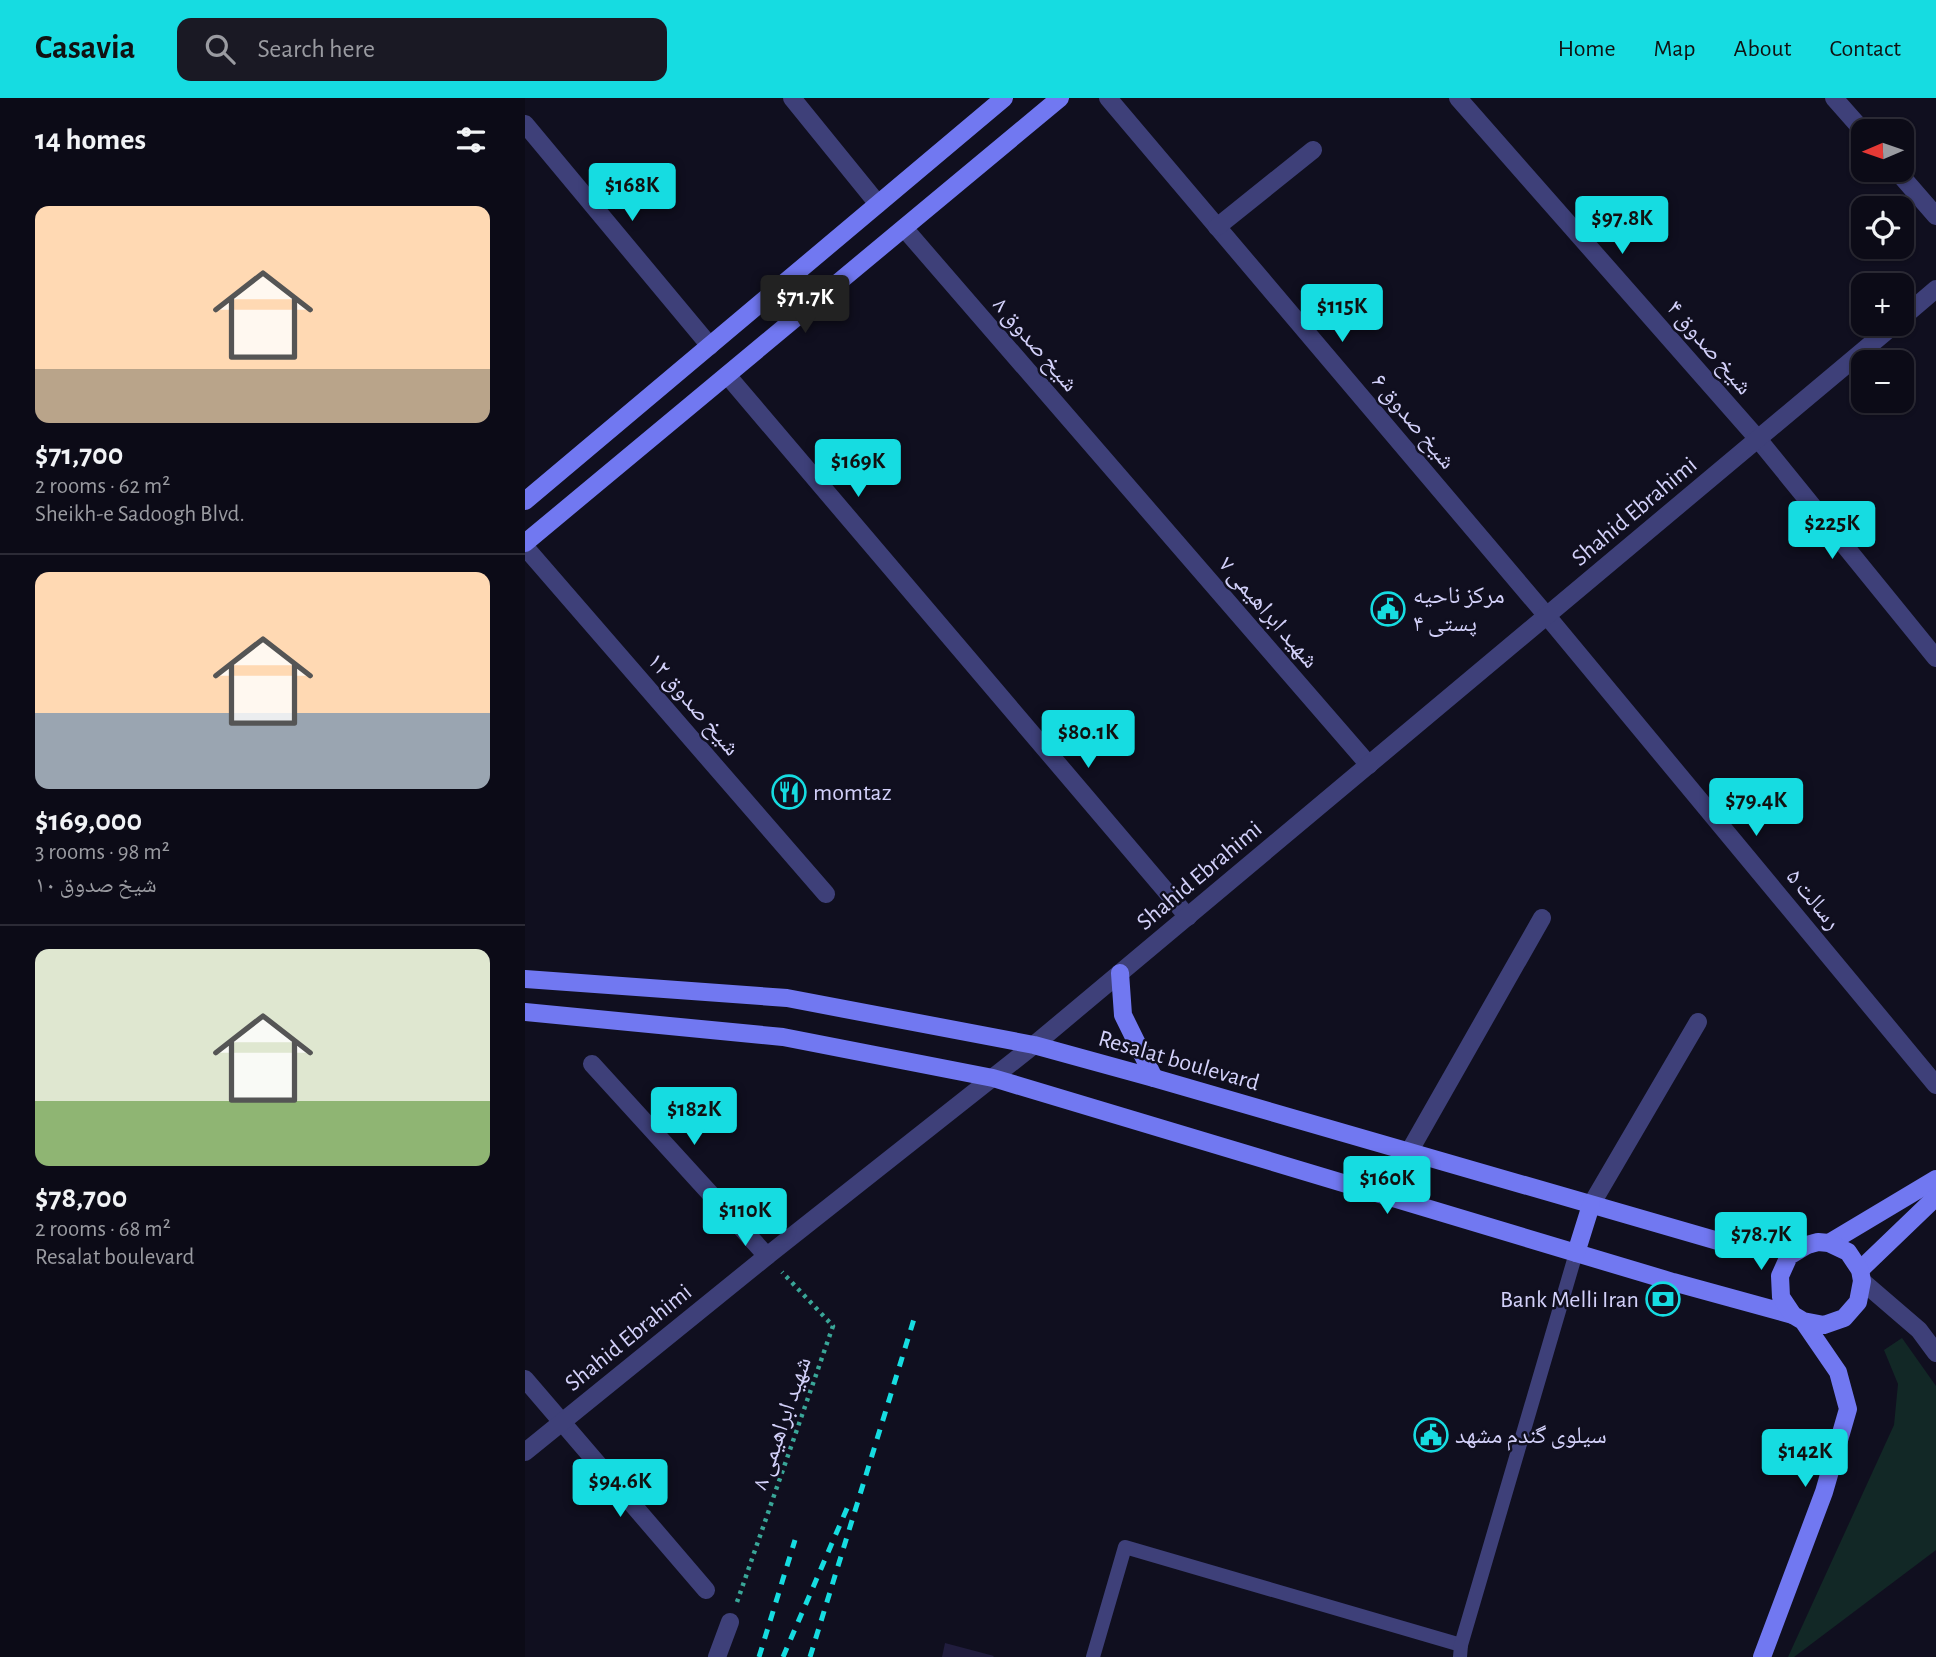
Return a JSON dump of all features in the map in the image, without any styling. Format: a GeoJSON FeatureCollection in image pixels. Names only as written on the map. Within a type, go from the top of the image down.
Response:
{"type":"FeatureCollection","features":[{"type":"Feature","properties":{"kind":"main road"},"geometry":{"type":"LineString","coordinates":[[525,501],[1005,98]]}},
{"type":"Feature","properties":{"kind":"main road"},"geometry":{"type":"LineString","coordinates":[[525,545],[1060,98]]}},
{"type":"Feature","properties":{"kind":"main road"},"geometry":{"type":"LineString","coordinates":[[1120,974],[1123,1015],[1154,1078]]}},
{"type":"Feature","properties":{"kind":"main road","name":"Resalat boulevard"},"geometry":{"type":"LineString","coordinates":[[525,979],[786,998],[1034,1045],[1719,1241],[1807,1245]]}},
{"type":"Feature","properties":{"kind":"main road"},"geometry":{"type":"LineString","coordinates":[[525,1012],[783,1037],[993,1078],[1824,1325],[1844,1318],[1858,1302],[1861,1275],[1848,1252],[1829,1243]]}},
{"type":"Feature","properties":{"kind":"main road"},"geometry":{"type":"LineString","coordinates":[[1762,1657],[1824,1492],[1848,1409],[1838,1372],[1781,1297],[1780,1276],[1789,1256],[1807,1245],[1829,1243],[1936,1179]]}},
{"type":"Feature","properties":{"kind":"main road"},"geometry":{"type":"LineString","coordinates":[[1861,1275],[1936,1197]]}},
{"type":"Feature","properties":{"kind":"main road"},"geometry":{"type":"LineString","coordinates":[[1576,1253],[1591,1205]]}},
{"type":"Feature","properties":{"kind":"street"},"geometry":{"type":"LineString","coordinates":[[792,98],[878,204]]}},
{"type":"Feature","properties":{"kind":"street","name":"شیخ صدوق ۶"},"geometry":{"type":"LineString","coordinates":[[1108,98],[1547,616]]}},
{"type":"Feature","properties":{"kind":"street","name":"شیخ صدوق ۴"},"geometry":{"type":"LineString","coordinates":[[1458,98],[1758,439],[1936,658]]}},
{"type":"Feature","properties":{"kind":"street"},"geometry":{"type":"LineString","coordinates":[[1834,98],[1853,119]]}},
{"type":"Feature","properties":{"kind":"street"},"geometry":{"type":"LineString","coordinates":[[525,124],[710,346]]}},
{"type":"Feature","properties":{"kind":"street"},"geometry":{"type":"LineString","coordinates":[[1217,227],[1313,149]]}},
{"type":"Feature","properties":{"kind":"street"},"geometry":{"type":"LineString","coordinates":[[1906,182],[1936,216]]}},
{"type":"Feature","properties":{"kind":"street","name":"شیخ صدوق ۸"},"geometry":{"type":"LineString","coordinates":[[904,228],[1131,491]]}},
{"type":"Feature","properties":{"kind":"street"},"geometry":{"type":"LineString","coordinates":[[1914,308],[1936,289]]}},
{"type":"Feature","properties":{"kind":"street","name":"Shahid Ebrahimi"},"geometry":{"type":"LineString","coordinates":[[525,1452],[1034,1045],[1881,336]]}},
{"type":"Feature","properties":{"kind":"street"},"geometry":{"type":"LineString","coordinates":[[727,375],[1188,917]]}},
{"type":"Feature","properties":{"kind":"street","name":"شهید ابراهیمی ۷"},"geometry":{"type":"LineString","coordinates":[[1131,491],[1369,765]]}},
{"type":"Feature","properties":{"kind":"street","name":"شیخ صدوق ۱۲"},"geometry":{"type":"LineString","coordinates":[[525,545],[826,894]]}},
{"type":"Feature","properties":{"kind":"street","name":"رسالت ۵"},"geometry":{"type":"LineString","coordinates":[[1547,616],[1936,1085]]}},
{"type":"Feature","properties":{"kind":"street"},"geometry":{"type":"LineString","coordinates":[[1409,1152],[1542,918]]}},
{"type":"Feature","properties":{"kind":"street"},"geometry":{"type":"LineString","coordinates":[[1591,1205],[1698,1021]]}},
{"type":"Feature","properties":{"kind":"street"},"geometry":{"type":"LineString","coordinates":[[592,1064],[767,1256]]}},
{"type":"Feature","properties":{"kind":"street"},"geometry":{"type":"LineString","coordinates":[[1861,1275],[1919,1330],[1936,1353]]}},
{"type":"Feature","properties":{"kind":"street"},"geometry":{"type":"LineString","coordinates":[[525,1379],[706,1590]]}},
{"type":"Feature","properties":{"kind":"street"},"geometry":{"type":"LineString","coordinates":[[717,1657],[730,1622]]}},
{"type":"Feature","properties":{"kind":"lane"},"geometry":{"type":"LineString","coordinates":[[1093,1657],[1125,1547],[1461,1651],[1576,1253]]}},
{"type":"Feature","properties":{"kind":"path","name":"شهید ابراهیمی ۸"},"geometry":{"type":"LineString","coordinates":[[730,1622],[833,1326],[767,1256]]}},
{"type":"Feature","properties":{"kind":"green space"},"geometry":{"type":"Polygon","coordinates":[[[1902,1338],[1936,1386],[1936,1550],[1794,1657],[1788,1657],[1894,1425],[1898,1384],[1884,1350],[1902,1338]]]}},
{"type":"Feature","properties":{"kind":"building"},"geometry":{"type":"Polygon","coordinates":[[[945,1643],[994,1656],[942,1657],[945,1643]]]}},
{"type":"Feature","properties":{"kind":"railway"},"geometry":{"type":"LineString","coordinates":[[810,1657],[914,1319]]}},
{"type":"Feature","properties":{"kind":"railway"},"geometry":{"type":"LineString","coordinates":[[783,1657],[848,1506]]}},
{"type":"Feature","properties":{"kind":"railway"},"geometry":{"type":"LineString","coordinates":[[759,1657],[795,1540]]}},
{"type":"Feature","properties":{"kind":"place","name":"مرکز ناحیه پستی ۴"},"geometry":{"type":"Point","coordinates":[1388,609]}},
{"type":"Feature","properties":{"kind":"place","name":"momtaz"},"geometry":{"type":"Point","coordinates":[789,792]}},
{"type":"Feature","properties":{"kind":"place","name":"Bank Melli Iran"},"geometry":{"type":"Point","coordinates":[1663,1299]}},
{"type":"Feature","properties":{"kind":"place","name":"سیلوی گندم مشهد"},"geometry":{"type":"Point","coordinates":[1431,1435]}}]}
